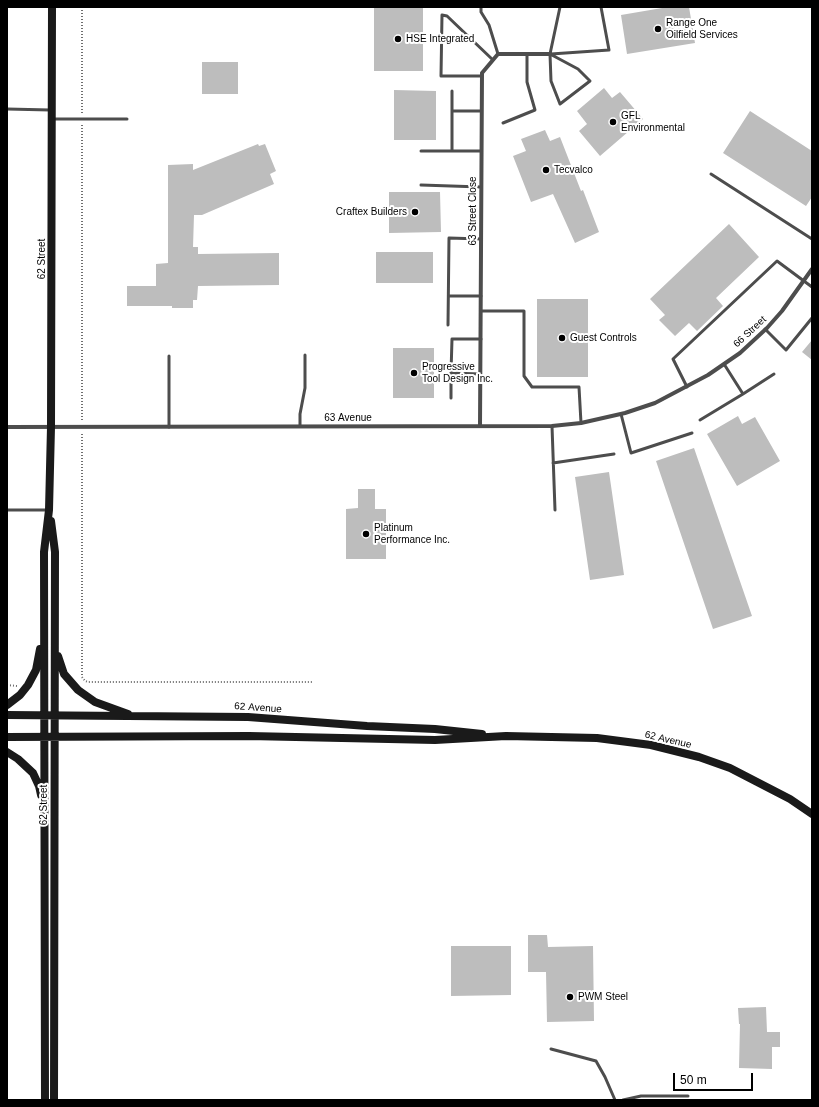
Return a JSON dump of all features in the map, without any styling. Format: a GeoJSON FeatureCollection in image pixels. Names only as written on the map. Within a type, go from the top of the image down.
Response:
{"type":"FeatureCollection","features":[{"type":"Feature","properties":{"kind":"main road","name":"62 Street"},"geometry":{"type":"LineString","coordinates":[[45,1100],[44,552],[49,510],[51,427],[52,7]]}},
{"type":"Feature","properties":{"kind":"main road","name":"62 Street"},"geometry":{"type":"LineString","coordinates":[[49,510],[55,552],[54,1100]]}},
{"type":"Feature","properties":{"kind":"main road"},"geometry":{"type":"LineString","coordinates":[[7,705],[24,691],[36,670],[44,630]]}},
{"type":"Feature","properties":{"kind":"main road"},"geometry":{"type":"LineString","coordinates":[[55,644],[60,666],[64,674],[78,690],[103,706],[136,717]]}},
{"type":"Feature","properties":{"kind":"main road","name":"62 Avenue"},"geometry":{"type":"LineString","coordinates":[[7,715],[248,717],[367,726],[435,729],[506,736],[597,738],[624,741],[651,745],[699,757],[730,768],[790,799],[812,814]]}},
{"type":"Feature","properties":{"kind":"main road","name":"62 Avenue"},"geometry":{"type":"LineString","coordinates":[[7,738],[248,736],[435,740],[506,736]]}},
{"type":"Feature","properties":{"kind":"main road"},"geometry":{"type":"LineString","coordinates":[[7,752],[18,759],[33,773],[39,786],[45,823]]}},
{"type":"Feature","properties":{"kind":"street"},"geometry":{"type":"LineString","coordinates":[[482,76],[482,73],[498,54],[550,54]]}},
{"type":"Feature","properties":{"kind":"street","name":"63 Street Close"},"geometry":{"type":"LineString","coordinates":[[480,426],[482,76]]}},
{"type":"Feature","properties":{"kind":"street","name":"66 Street"},"geometry":{"type":"LineString","coordinates":[[682,390],[708,375],[740,353],[782,311],[812,269]]}},
{"type":"Feature","properties":{"kind":"street","name":"63 Avenue"},"geometry":{"type":"LineString","coordinates":[[7,427],[552,426],[581,423],[621,414],[655,403],[682,390]]}},
{"type":"Feature","properties":{"kind":"lane"},"geometry":{"type":"LineString","coordinates":[[481,7],[481,12],[489,25],[498,54]]}},
{"type":"Feature","properties":{"kind":"lane"},"geometry":{"type":"LineString","coordinates":[[550,54],[578,69],[590,81],[560,104],[551,81],[550,54],[560,7]]}},
{"type":"Feature","properties":{"kind":"lane"},"geometry":{"type":"LineString","coordinates":[[550,54],[609,50],[601,7]]}},
{"type":"Feature","properties":{"kind":"lane"},"geometry":{"type":"LineString","coordinates":[[482,76],[441,76],[442,15],[447,16],[493,60]]}},
{"type":"Feature","properties":{"kind":"lane"},"geometry":{"type":"LineString","coordinates":[[503,123],[535,110],[527,82],[527,54]]}},
{"type":"Feature","properties":{"kind":"lane"},"geometry":{"type":"LineString","coordinates":[[452,91],[452,151]]}},
{"type":"Feature","properties":{"kind":"lane"},"geometry":{"type":"LineString","coordinates":[[7,110],[52,110]]}},
{"type":"Feature","properties":{"kind":"lane"},"geometry":{"type":"LineString","coordinates":[[452,111],[482,111]]}},
{"type":"Feature","properties":{"kind":"lane"},"geometry":{"type":"LineString","coordinates":[[52,119],[127,119]]}},
{"type":"Feature","properties":{"kind":"lane"},"geometry":{"type":"LineString","coordinates":[[421,151],[481,151]]}},
{"type":"Feature","properties":{"kind":"lane"},"geometry":{"type":"LineString","coordinates":[[711,174],[812,239]]}},
{"type":"Feature","properties":{"kind":"lane"},"geometry":{"type":"LineString","coordinates":[[421,185],[481,187]]}},
{"type":"Feature","properties":{"kind":"lane"},"geometry":{"type":"LineString","coordinates":[[448,325],[449,238],[481,239]]}},
{"type":"Feature","properties":{"kind":"lane"},"geometry":{"type":"LineString","coordinates":[[687,387],[673,359],[777,261],[812,287]]}},
{"type":"Feature","properties":{"kind":"lane"},"geometry":{"type":"LineString","coordinates":[[448,296],[481,296]]}},
{"type":"Feature","properties":{"kind":"lane"},"geometry":{"type":"LineString","coordinates":[[481,311],[524,310],[524,376],[532,387],[578,387],[581,423]]}},
{"type":"Feature","properties":{"kind":"lane"},"geometry":{"type":"LineString","coordinates":[[765,329],[786,350],[812,318]]}},
{"type":"Feature","properties":{"kind":"lane"},"geometry":{"type":"LineString","coordinates":[[451,398],[452,339],[481,339]]}},
{"type":"Feature","properties":{"kind":"lane"},"geometry":{"type":"LineString","coordinates":[[300,426],[300,414],[305,388],[305,355]]}},
{"type":"Feature","properties":{"kind":"lane"},"geometry":{"type":"LineString","coordinates":[[169,356],[169,427]]}},
{"type":"Feature","properties":{"kind":"lane"},"geometry":{"type":"LineString","coordinates":[[724,364],[742,394]]}},
{"type":"Feature","properties":{"kind":"lane"},"geometry":{"type":"LineString","coordinates":[[451,374],[480,374]]}},
{"type":"Feature","properties":{"kind":"lane"},"geometry":{"type":"LineString","coordinates":[[700,420],[774,374]]}},
{"type":"Feature","properties":{"kind":"lane"},"geometry":{"type":"LineString","coordinates":[[621,414],[631,453],[692,433]]}},
{"type":"Feature","properties":{"kind":"lane"},"geometry":{"type":"LineString","coordinates":[[552,426],[555,510]]}},
{"type":"Feature","properties":{"kind":"lane"},"geometry":{"type":"LineString","coordinates":[[553,463],[614,454]]}},
{"type":"Feature","properties":{"kind":"lane"},"geometry":{"type":"LineString","coordinates":[[7,510],[49,510]]}},
{"type":"Feature","properties":{"kind":"lane"},"geometry":{"type":"LineString","coordinates":[[551,1049],[596,1061],[615,1100]]}},
{"type":"Feature","properties":{"kind":"lane"},"geometry":{"type":"LineString","coordinates":[[623,1100],[641,1096],[688,1096]]}},
{"type":"Feature","properties":{"kind":"path"},"geometry":{"type":"LineString","coordinates":[[82,7],[82,111]]}},
{"type":"Feature","properties":{"kind":"path"},"geometry":{"type":"LineString","coordinates":[[82,129],[82,416]]}},
{"type":"Feature","properties":{"kind":"path"},"geometry":{"type":"LineString","coordinates":[[82,439],[82,677],[85,681],[312,682]]}},
{"type":"Feature","properties":{"kind":"path"},"geometry":{"type":"LineString","coordinates":[[7,685],[20,687]]}},
{"type":"Feature","properties":{"kind":"building","name":"HSE Integrated"},"geometry":{"type":"Polygon","coordinates":[[[374,7],[423,7],[423,71],[374,71],[374,7]]]}},
{"type":"Feature","properties":{"kind":"building","name":"Range One Oilfield Services"},"geometry":{"type":"Polygon","coordinates":[[[668,7],[689,7],[695,43],[627,54],[621,15],[668,7]]]}},
{"type":"Feature","properties":{"kind":"building"},"geometry":{"type":"Polygon","coordinates":[[[202,62],[238,62],[238,94],[202,94],[202,62]]]}},
{"type":"Feature","properties":{"kind":"building","name":"GFL Environmental"},"geometry":{"type":"Polygon","coordinates":[[[604,88],[612,98],[620,92],[643,119],[600,156],[579,131],[587,124],[577,111],[604,88]]]}},
{"type":"Feature","properties":{"kind":"building"},"geometry":{"type":"Polygon","coordinates":[[[394,90],[436,91],[436,140],[394,140],[394,90]]]}},
{"type":"Feature","properties":{"kind":"building"},"geometry":{"type":"Polygon","coordinates":[[[750,111],[812,151],[812,197],[806,206],[723,153],[750,111]]]}},
{"type":"Feature","properties":{"kind":"building","name":"Tecvalco"},"geometry":{"type":"Polygon","coordinates":[[[545,130],[550,141],[560,137],[599,232],[575,243],[553,194],[531,202],[513,156],[526,151],[521,139],[545,130]]]}},
{"type":"Feature","properties":{"kind":"building"},"geometry":{"type":"Polygon","coordinates":[[[258,144],[259,146],[265,144],[276,171],[270,174],[274,184],[202,215],[194,215],[193,247],[198,247],[198,254],[279,253],[279,285],[198,286],[197,300],[193,300],[193,308],[172,308],[172,306],[127,306],[127,286],[156,286],[156,264],[168,263],[168,165],[193,164],[193,170],[258,144]]]}},
{"type":"Feature","properties":{"kind":"building","name":"Craftex Builders"},"geometry":{"type":"Polygon","coordinates":[[[389,192],[440,192],[441,232],[389,233],[389,192]]]}},
{"type":"Feature","properties":{"kind":"building"},"geometry":{"type":"Polygon","coordinates":[[[729,224],[759,257],[716,298],[723,306],[697,331],[689,323],[675,336],[659,320],[665,315],[650,299],[729,224]]]}},
{"type":"Feature","properties":{"kind":"building"},"geometry":{"type":"Polygon","coordinates":[[[376,252],[433,252],[433,283],[376,283],[376,252]]]}},
{"type":"Feature","properties":{"kind":"building","name":"Guest Controls"},"geometry":{"type":"Polygon","coordinates":[[[537,299],[588,299],[588,377],[537,377],[537,299]]]}},
{"type":"Feature","properties":{"kind":"building"},"geometry":{"type":"Polygon","coordinates":[[[812,340],[812,360],[802,352],[812,340]]]}},
{"type":"Feature","properties":{"kind":"building","name":"Progressive Tool Design Inc."},"geometry":{"type":"Polygon","coordinates":[[[393,348],[434,348],[434,398],[393,398],[393,348]]]}},
{"type":"Feature","properties":{"kind":"building"},"geometry":{"type":"Polygon","coordinates":[[[738,416],[742,424],[755,417],[780,461],[737,486],[707,434],[738,416]]]}},
{"type":"Feature","properties":{"kind":"building"},"geometry":{"type":"Polygon","coordinates":[[[694,448],[752,616],[713,629],[656,461],[694,448]]]}},
{"type":"Feature","properties":{"kind":"building"},"geometry":{"type":"Polygon","coordinates":[[[609,472],[624,575],[590,580],[575,477],[609,472]]]}},
{"type":"Feature","properties":{"kind":"building","name":"Platinum Performance Inc."},"geometry":{"type":"Polygon","coordinates":[[[358,489],[375,489],[375,509],[386,509],[386,559],[346,559],[346,509],[358,508],[358,489]]]}},
{"type":"Feature","properties":{"kind":"building","name":"PWM Steel"},"geometry":{"type":"Polygon","coordinates":[[[528,935],[547,935],[548,947],[593,946],[594,1021],[547,1022],[546,972],[528,972],[528,935]]]}},
{"type":"Feature","properties":{"kind":"building"},"geometry":{"type":"Polygon","coordinates":[[[451,946],[511,946],[511,995],[451,996],[451,946]]]}},
{"type":"Feature","properties":{"kind":"building"},"geometry":{"type":"Polygon","coordinates":[[[766,1007],[767,1032],[780,1032],[780,1047],[772,1047],[772,1069],[739,1068],[740,1024],[738,1008],[766,1007]]]}},
{"type":"Feature","properties":{"kind":"place","name":"Range One Oilfield Services"},"geometry":{"type":"Point","coordinates":[658,29]}},
{"type":"Feature","properties":{"kind":"place","name":"HSE Integrated"},"geometry":{"type":"Point","coordinates":[398,39]}},
{"type":"Feature","properties":{"kind":"place","name":"GFL Environmental"},"geometry":{"type":"Point","coordinates":[613,122]}},
{"type":"Feature","properties":{"kind":"place","name":"Tecvalco"},"geometry":{"type":"Point","coordinates":[546,170]}},
{"type":"Feature","properties":{"kind":"place","name":"Craftex Builders"},"geometry":{"type":"Point","coordinates":[415,212]}},
{"type":"Feature","properties":{"kind":"place","name":"Guest Controls"},"geometry":{"type":"Point","coordinates":[562,338]}},
{"type":"Feature","properties":{"kind":"place","name":"Progressive Tool Design Inc."},"geometry":{"type":"Point","coordinates":[414,373]}},
{"type":"Feature","properties":{"kind":"place","name":"Platinum Performance Inc."},"geometry":{"type":"Point","coordinates":[366,534]}},
{"type":"Feature","properties":{"kind":"place","name":"PWM Steel"},"geometry":{"type":"Point","coordinates":[570,997]}}]}
